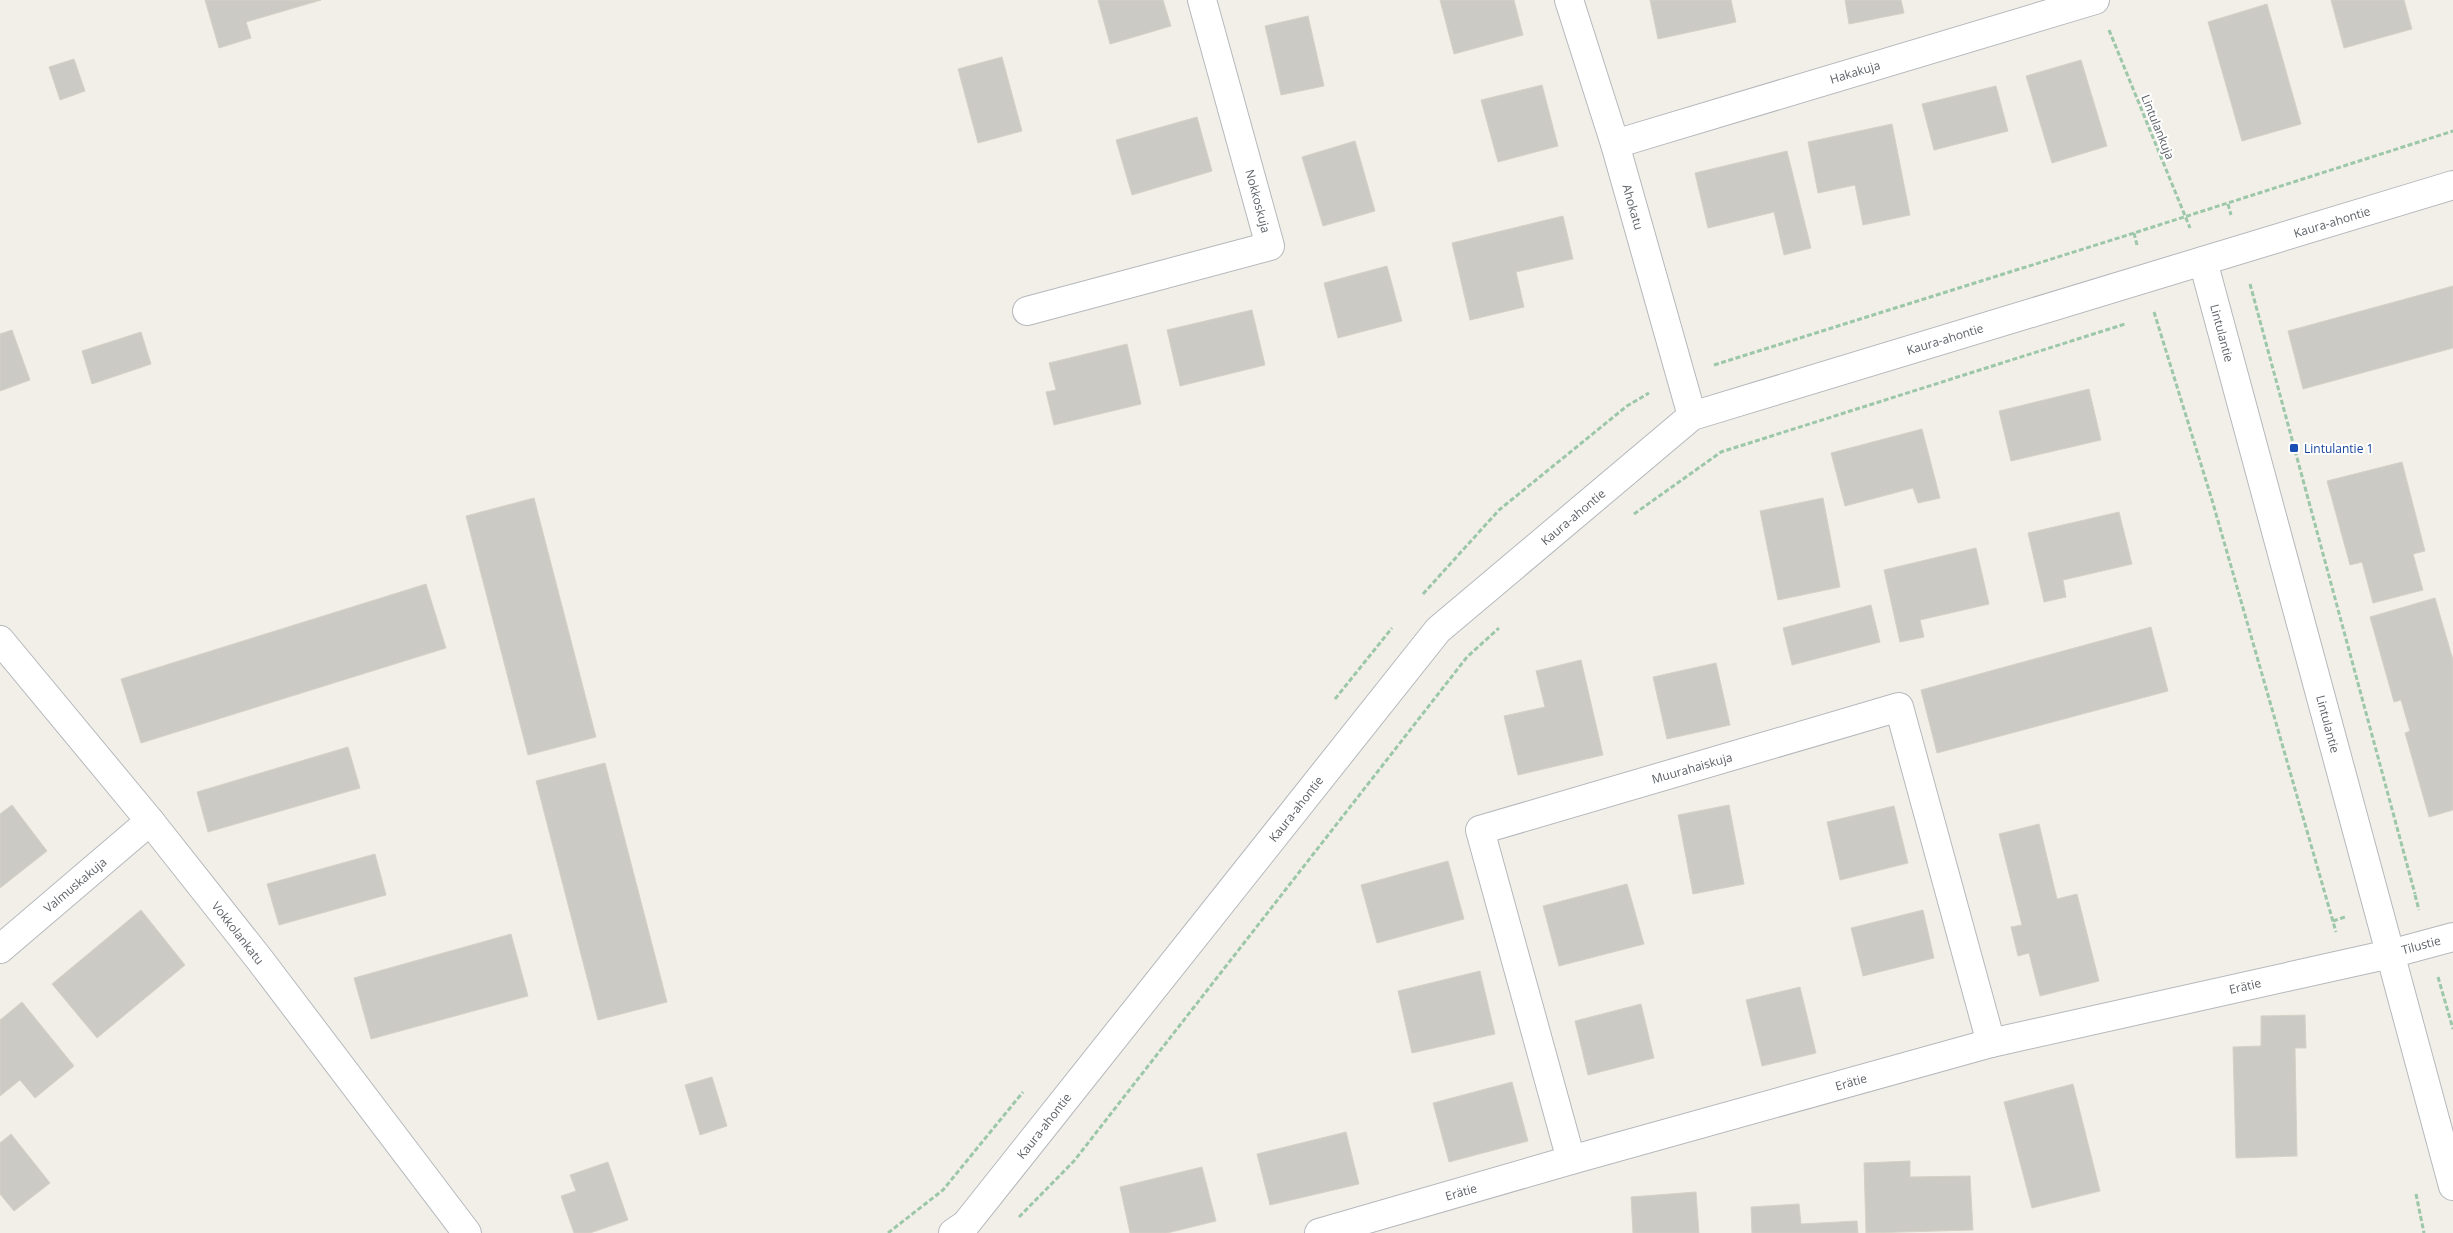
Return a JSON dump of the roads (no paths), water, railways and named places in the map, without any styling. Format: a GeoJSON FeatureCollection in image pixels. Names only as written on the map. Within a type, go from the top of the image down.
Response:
{"type":"FeatureCollection","features":[{"type":"Feature","properties":{"kind":"street","name":"Nokkoskuja"},"geometry":{"type":"LineString","coordinates":[[1027,311],[1270,246],[1202,0]]}},
{"type":"Feature","properties":{"kind":"street","name":"Ahokatu"},"geometry":{"type":"LineString","coordinates":[[1569,0],[1615,144],[1692,416]]}},
{"type":"Feature","properties":{"kind":"street","name":"Hakakuja"},"geometry":{"type":"LineString","coordinates":[[1615,144],[2095,0]]}},
{"type":"Feature","properties":{"kind":"street","name":"Kaura-ahontie"},"geometry":{"type":"LineString","coordinates":[[953,1233],[966,1224],[1438,630],[1692,416],[2453,185]]}},
{"type":"Feature","properties":{"kind":"street","name":"Lintulantie"},"geometry":{"type":"LineString","coordinates":[[2203,261],[2453,1186]]}},
{"type":"Feature","properties":{"kind":"street","name":"Vokkolankatu"},"geometry":{"type":"LineString","coordinates":[[0,640],[150,821],[260,960],[467,1233]]}},
{"type":"Feature","properties":{"kind":"street","name":"Muurahaiskuja"},"geometry":{"type":"LineString","coordinates":[[1571,1160],[1480,830],[1899,707],[1991,1043]]}},
{"type":"Feature","properties":{"kind":"street","name":"Valmuskakuja"},"geometry":{"type":"LineString","coordinates":[[0,949],[150,821]]}},
{"type":"Feature","properties":{"kind":"street","name":"Tilustie"},"geometry":{"type":"LineString","coordinates":[[2390,954],[2453,937]]}},
{"type":"Feature","properties":{"kind":"street","name":"Erätie"},"geometry":{"type":"LineString","coordinates":[[1319,1233],[1571,1160],[1991,1043],[2390,954]]}},
{"type":"Feature","properties":{"kind":"place","name":"Lintulantie 1"},"geometry":{"type":"Point","coordinates":[2294,448]}}]}
